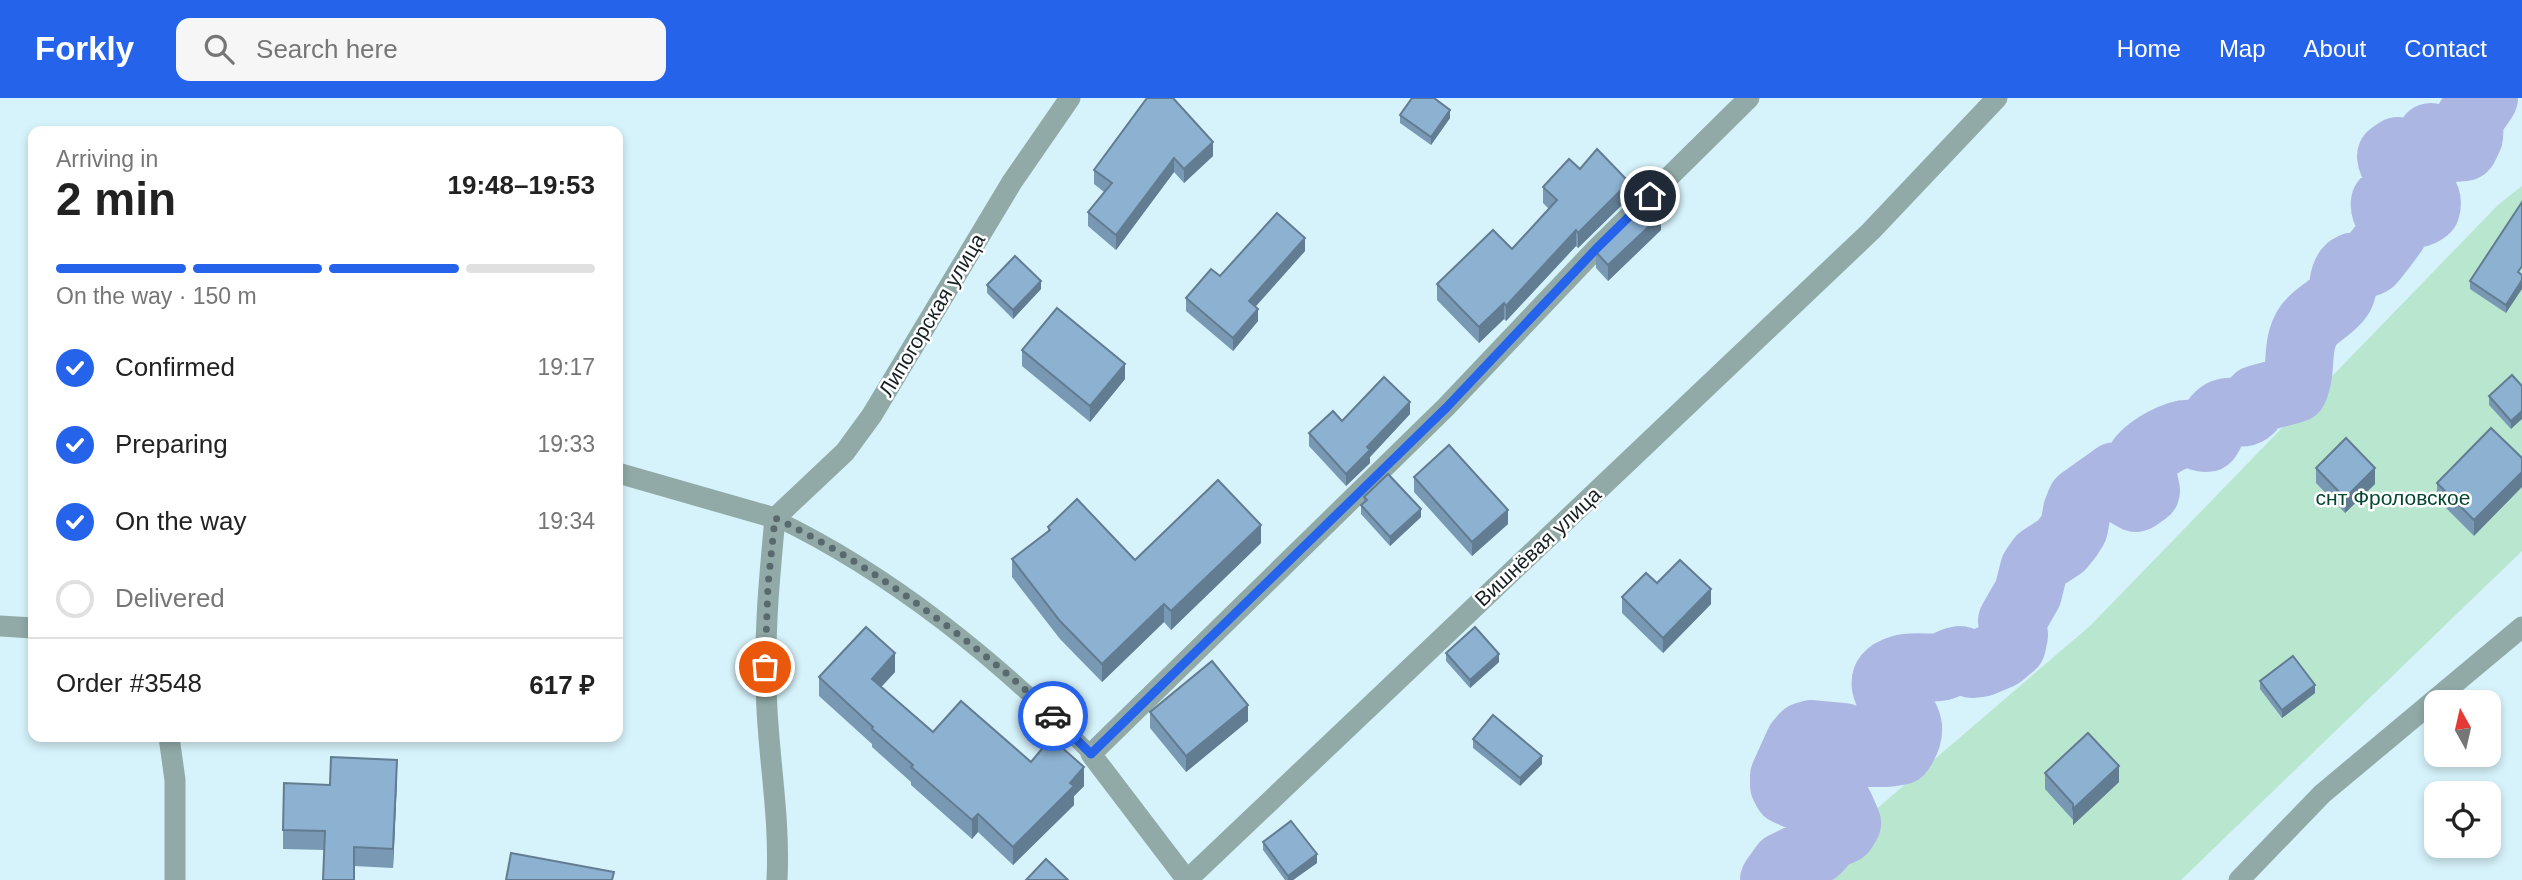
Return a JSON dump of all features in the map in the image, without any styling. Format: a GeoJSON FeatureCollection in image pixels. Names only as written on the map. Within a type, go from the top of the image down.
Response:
{"type":"FeatureCollection","features":[{"type":"Feature","properties":{"kind":"street","name":"Липогорская улица"},"geometry":{"type":"LineString","coordinates":[[775,518],[845,452],[872,415],[1012,181],[1070,98]]}},
{"type":"Feature","properties":{"kind":"street"},"geometry":{"type":"LineString","coordinates":[[1091,754],[1447,407],[1596,249],[1749,98]]}},
{"type":"Feature","properties":{"kind":"street","name":"Вишнёвая улица"},"geometry":{"type":"LineString","coordinates":[[1091,754],[1187,880],[1871,231],[1997,98]]}},
{"type":"Feature","properties":{"kind":"street"},"geometry":{"type":"LineString","coordinates":[[623,474],[775,518],[768,585],[765,667],[766,709],[778,836],[777,880]]}},
{"type":"Feature","properties":{"kind":"street"},"geometry":{"type":"LineString","coordinates":[[0,626],[28,628]]}},
{"type":"Feature","properties":{"kind":"street"},"geometry":{"type":"LineString","coordinates":[[2239,880],[2322,794],[2522,628]]}},
{"type":"Feature","properties":{"kind":"street"},"geometry":{"type":"LineString","coordinates":[[170,742],[175,780],[175,880]]}},
{"type":"Feature","properties":{"kind":"lane"},"geometry":{"type":"LineString","coordinates":[[775,518],[825,542],[874,572],[929,613],[1040,703],[1091,754]]}},
{"type":"Feature","properties":{"kind":"green space","name":"снт Фроловское"},"geometry":{"type":"Polygon","coordinates":[[[2522,186],[2522,551],[2181,880],[1807,880],[1845,836],[2091,625],[2499,204],[2522,186]]]}},
{"type":"Feature","properties":{"kind":"building"},"geometry":{"type":"Polygon","coordinates":[[[1147,98],[1173,98],[1213,142],[1184,169],[1174,158],[1116,235],[1088,212],[1112,183],[1094,170],[1147,98]]]}},
{"type":"Feature","properties":{"kind":"building"},"geometry":{"type":"Polygon","coordinates":[[[1412,98],[1434,98],[1450,110],[1431,137],[1400,115],[1412,98]]]}},
{"type":"Feature","properties":{"kind":"building"},"geometry":{"type":"Polygon","coordinates":[[[1597,149],[1629,182],[1578,233],[1576,230],[1506,306],[1504,303],[1479,327],[1437,284],[1493,230],[1512,249],[1557,200],[1543,187],[1569,159],[1580,169],[1597,149]]]}},
{"type":"Feature","properties":{"kind":"building"},"geometry":{"type":"Polygon","coordinates":[[[1647,201],[1661,215],[1608,265],[1596,252],[1647,201]]]}},
{"type":"Feature","properties":{"kind":"building"},"geometry":{"type":"Polygon","coordinates":[[[2522,202],[2522,266],[2518,272],[2522,275],[2522,280],[2506,305],[2470,281],[2522,202]]]}},
{"type":"Feature","properties":{"kind":"building"},"geometry":{"type":"Polygon","coordinates":[[[1277,213],[1305,238],[1249,301],[1258,309],[1233,338],[1186,298],[1211,269],[1220,276],[1277,213]]]}},
{"type":"Feature","properties":{"kind":"building"},"geometry":{"type":"Polygon","coordinates":[[[1015,256],[1041,281],[1013,310],[987,285],[1015,256]]]}},
{"type":"Feature","properties":{"kind":"building"},"geometry":{"type":"Polygon","coordinates":[[[1057,308],[1125,364],[1090,406],[1022,350],[1057,308]]]}},
{"type":"Feature","properties":{"kind":"building"},"geometry":{"type":"Polygon","coordinates":[[[2512,375],[2522,386],[2522,411],[2511,421],[2489,396],[2512,375]]]}},
{"type":"Feature","properties":{"kind":"building"},"geometry":{"type":"Polygon","coordinates":[[[1384,377],[1410,402],[1367,447],[1370,450],[1346,474],[1309,433],[1333,411],[1342,421],[1384,377]]]}},
{"type":"Feature","properties":{"kind":"building"},"geometry":{"type":"Polygon","coordinates":[[[2491,428],[2522,458],[2522,472],[2474,520],[2437,483],[2491,428]]]}},
{"type":"Feature","properties":{"kind":"building"},"geometry":{"type":"Polygon","coordinates":[[[2346,438],[2375,468],[2345,498],[2316,468],[2346,438]]]}},
{"type":"Feature","properties":{"kind":"building"},"geometry":{"type":"Polygon","coordinates":[[[1449,445],[1508,510],[1472,542],[1414,477],[1449,445]]]}},
{"type":"Feature","properties":{"kind":"building"},"geometry":{"type":"Polygon","coordinates":[[[1388,474],[1421,509],[1390,537],[1361,505],[1367,500],[1364,497],[1388,474]]]}},
{"type":"Feature","properties":{"kind":"building"},"geometry":{"type":"Polygon","coordinates":[[[1218,480],[1261,525],[1171,611],[1164,604],[1102,664],[1060,621],[1012,559],[1050,530],[1048,527],[1077,499],[1135,560],[1218,480]]]}},
{"type":"Feature","properties":{"kind":"building"},"geometry":{"type":"Polygon","coordinates":[[[1680,560],[1711,589],[1663,638],[1622,597],[1646,573],[1657,583],[1680,560]]]}},
{"type":"Feature","properties":{"kind":"building"},"geometry":{"type":"Polygon","coordinates":[[[866,627],[895,653],[872,679],[933,732],[961,701],[1031,762],[1051,738],[1084,767],[1070,783],[1074,786],[1013,847],[978,814],[972,820],[911,767],[913,765],[819,677],[866,627]]]}},
{"type":"Feature","properties":{"kind":"building"},"geometry":{"type":"Polygon","coordinates":[[[1475,627],[1499,654],[1470,680],[1446,653],[1475,627]]]}},
{"type":"Feature","properties":{"kind":"building"},"geometry":{"type":"Polygon","coordinates":[[[2293,656],[2315,685],[2282,710],[2260,681],[2293,656]]]}},
{"type":"Feature","properties":{"kind":"building"},"geometry":{"type":"Polygon","coordinates":[[[1212,661],[1248,705],[1186,756],[1150,712],[1212,661]]]}},
{"type":"Feature","properties":{"kind":"building"},"geometry":{"type":"Polygon","coordinates":[[[1493,715],[1542,756],[1520,778],[1473,739],[1493,715]]]}},
{"type":"Feature","properties":{"kind":"building"},"geometry":{"type":"Polygon","coordinates":[[[2088,733],[2119,766],[2073,809],[2073,804],[2045,773],[2088,733]]]}},
{"type":"Feature","properties":{"kind":"building"},"geometry":{"type":"Polygon","coordinates":[[[331,757],[397,760],[393,849],[354,847],[354,880],[323,880],[325,831],[283,830],[284,783],[330,785],[331,757]]]}},
{"type":"Feature","properties":{"kind":"building"},"geometry":{"type":"Polygon","coordinates":[[[1291,821],[1317,854],[1288,876],[1263,842],[1291,821]]]}},
{"type":"Feature","properties":{"kind":"building"},"geometry":{"type":"Polygon","coordinates":[[[511,853],[614,872],[612,880],[506,880],[511,853]]]}},
{"type":"Feature","properties":{"kind":"building"},"geometry":{"type":"Polygon","coordinates":[[[1046,859],[1068,880],[1026,880],[1046,859]]]}},
{"type":"Feature","properties":{"kind":"waterway"},"geometry":{"type":"LineString","coordinates":[[1774,880],[1784,866],[1816,850],[1829,836],[1843,830],[1847,823],[1834,800],[1825,797],[1805,799],[1787,791],[1784,785],[1784,776],[1805,736],[1812,734],[1844,737],[1862,753],[1900,751],[1908,728],[1906,720],[1888,693],[1886,679],[1891,673],[1906,668],[1940,667],[1960,660],[1972,664],[1981,663],[2000,655],[2012,645],[2012,621],[2028,593],[2034,569],[2041,559],[2061,546],[2069,536],[2074,528],[2081,501],[2116,476],[2126,481],[2129,494],[2136,498],[2146,491],[2140,461],[2156,447],[2179,435],[2193,434],[2207,438],[2216,419],[2223,413],[2242,413],[2252,407],[2257,399],[2294,389],[2302,341],[2308,326],[2339,297],[2349,269],[2371,261],[2394,231],[2385,202],[2394,199],[2400,207],[2412,214],[2426,209],[2424,194],[2398,171],[2391,156],[2398,151],[2407,161],[2415,161],[2431,137],[2452,148],[2464,147],[2469,137],[2470,118],[2484,98]]}},
{"type":"Feature","properties":{"kind":"way so far"},"geometry":{"type":"LineString","coordinates":[[765,667],[768,585],[775,518],[825,542],[874,572],[985,656],[1053,716]]}},
{"type":"Feature","properties":{"kind":"route"},"geometry":{"type":"LineString","coordinates":[[1053,716],[1091,754],[1447,407],[1596,249],[1650,196]]}}]}
